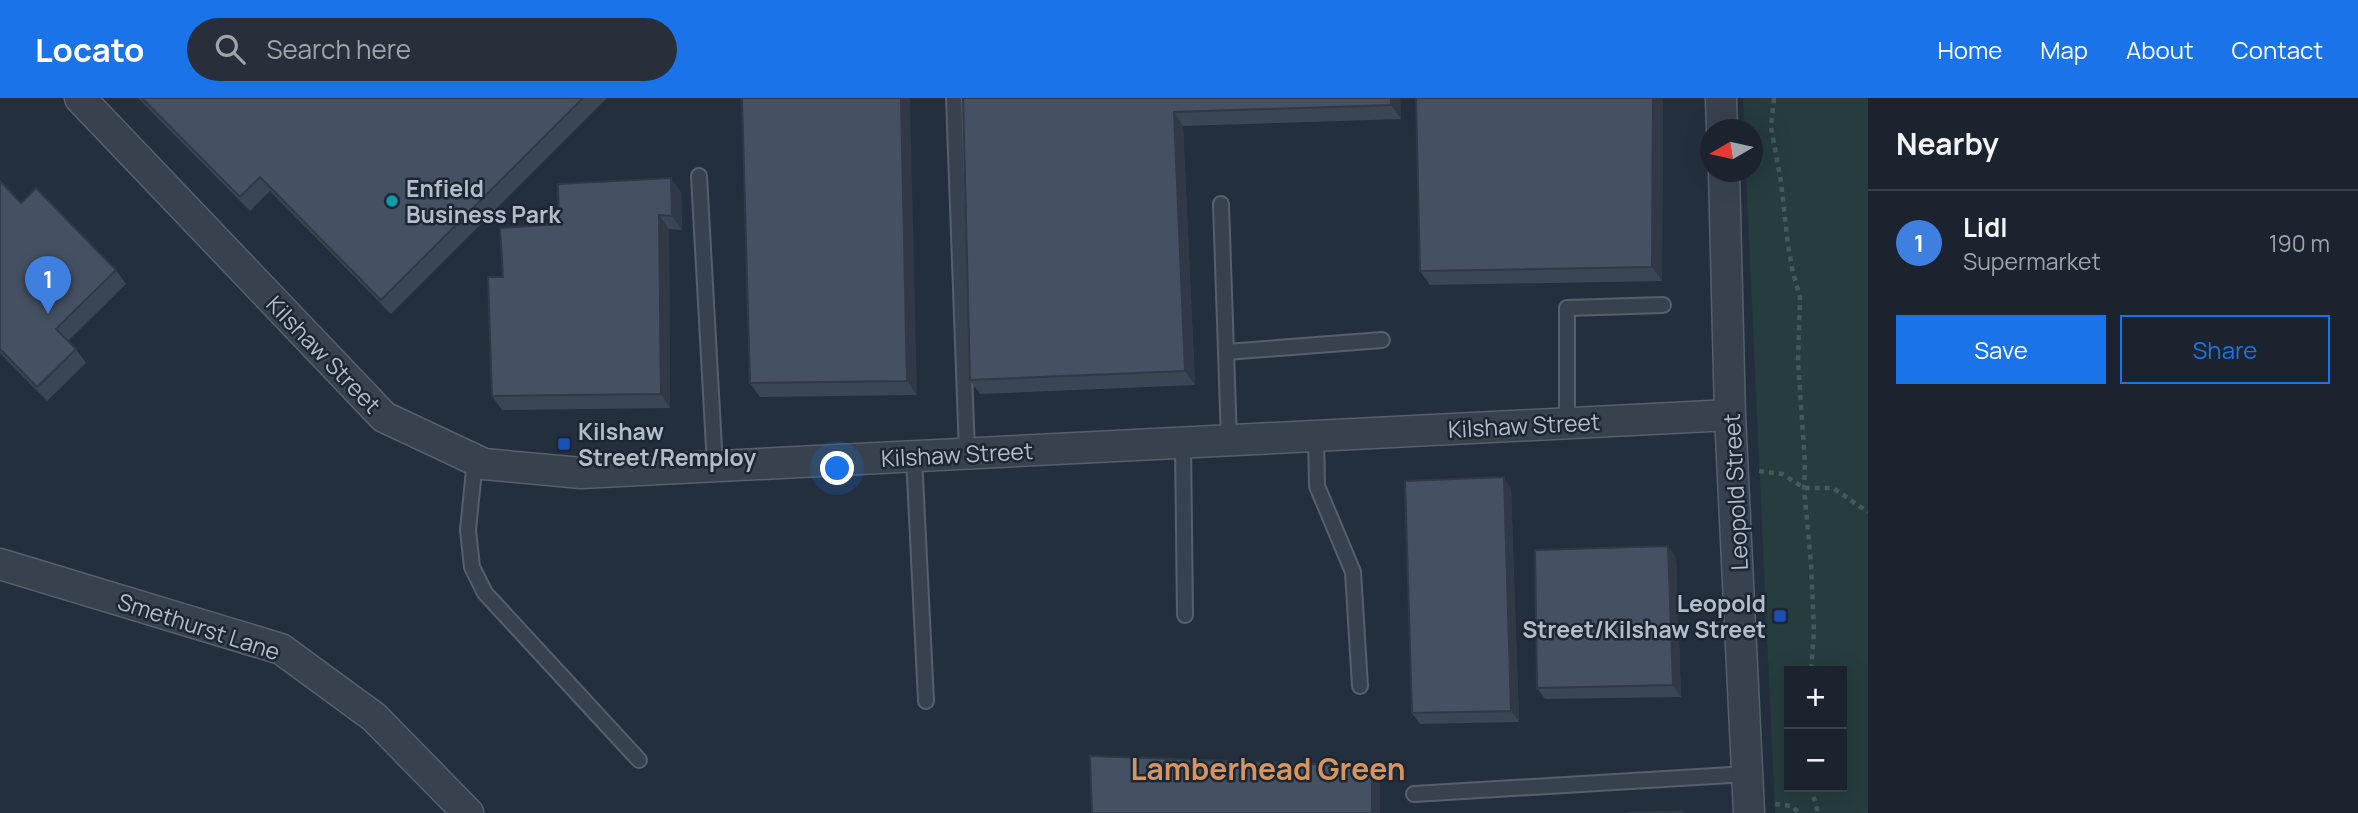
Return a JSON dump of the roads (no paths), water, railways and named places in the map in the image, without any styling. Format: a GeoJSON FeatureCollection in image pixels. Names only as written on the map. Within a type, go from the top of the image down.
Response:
{"type":"FeatureCollection","features":[{"type":"Feature","properties":{"kind":"street","name":"Kilshaw Street"},"geometry":{"type":"LineString","coordinates":[[79,98],[384,417],[484,464],[582,473],[1730,415]]}},
{"type":"Feature","properties":{"kind":"street"},"geometry":{"type":"LineString","coordinates":[[1721,98],[1722,119]]}},
{"type":"Feature","properties":{"kind":"street","name":"Leopold Street"},"geometry":{"type":"LineString","coordinates":[[1724,182],[1730,415],[1749,813]]}},
{"type":"Feature","properties":{"kind":"street","name":"Smethurst Lane"},"geometry":{"type":"LineString","coordinates":[[0,564],[281,649],[374,717],[468,813]]}},
{"type":"Feature","properties":{"kind":"lane"},"geometry":{"type":"LineString","coordinates":[[954,98],[967,453]]}},
{"type":"Feature","properties":{"kind":"lane"},"geometry":{"type":"LineString","coordinates":[[699,176],[715,466]]}},
{"type":"Feature","properties":{"kind":"lane"},"geometry":{"type":"LineString","coordinates":[[1221,204],[1229,440]]}},
{"type":"Feature","properties":{"kind":"lane"},"geometry":{"type":"LineString","coordinates":[[1567,423],[1567,308],[1663,305]]}},
{"type":"Feature","properties":{"kind":"lane"},"geometry":{"type":"LineString","coordinates":[[1226,352],[1382,341]]}},
{"type":"Feature","properties":{"kind":"lane"},"geometry":{"type":"LineString","coordinates":[[1316,436],[1317,486],[1353,572],[1360,686]]}},
{"type":"Feature","properties":{"kind":"lane"},"geometry":{"type":"LineString","coordinates":[[1183,443],[1185,615]]}},
{"type":"Feature","properties":{"kind":"lane"},"geometry":{"type":"LineString","coordinates":[[914,456],[926,701]]}},
{"type":"Feature","properties":{"kind":"lane"},"geometry":{"type":"LineString","coordinates":[[475,460],[468,530],[472,567],[485,593],[639,760]]}},
{"type":"Feature","properties":{"kind":"lane"},"geometry":{"type":"LineString","coordinates":[[1414,794],[1747,774]]}},
{"type":"Feature","properties":{"kind":"place","name":"Enfield Business Park"},"geometry":{"type":"Point","coordinates":[392,201]}},
{"type":"Feature","properties":{"kind":"place","name":"Lidl"},"geometry":{"type":"Point","coordinates":[48,314]}},
{"type":"Feature","properties":{"kind":"place","name":"Kilshaw Street/Remploy"},"geometry":{"type":"Point","coordinates":[564,444]}},
{"type":"Feature","properties":{"kind":"place","name":"Leopold Street/Kilshaw Street"},"geometry":{"type":"Point","coordinates":[1780,616]}},
{"type":"Feature","properties":{"kind":"district","name":"Lamberhead Green"},"geometry":{"type":"Point","coordinates":[1268,768]}}]}
